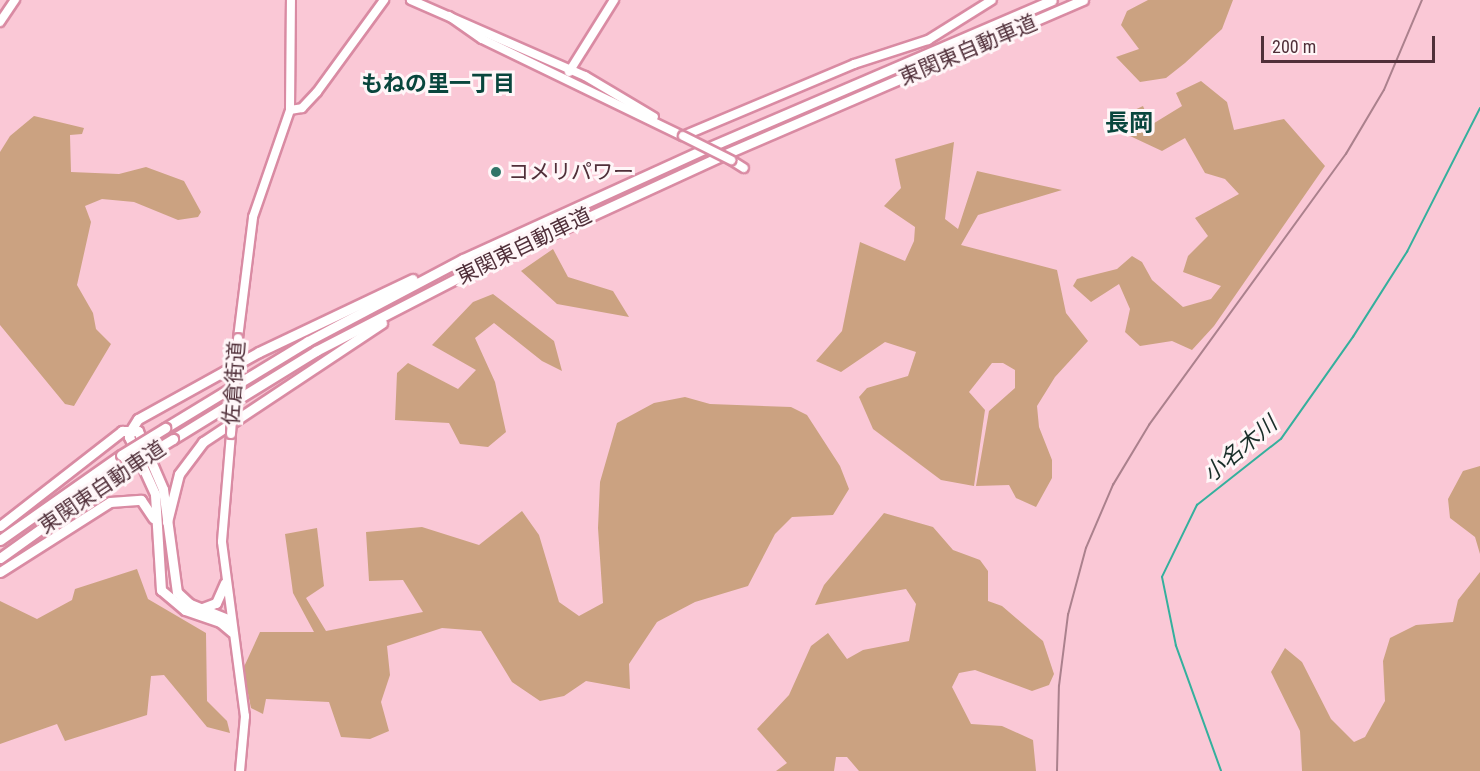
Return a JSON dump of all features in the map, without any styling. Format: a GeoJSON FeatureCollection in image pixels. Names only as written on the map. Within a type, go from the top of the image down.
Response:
{"type":"FeatureCollection","features":[{"type":"Feature","properties":{"kind":"highway","name":"東関東自動車道"},"geometry":{"type":"LineString","coordinates":[[0,540],[121,455],[308,341],[463,259],[1052,0]]}},
{"type":"Feature","properties":{"kind":"highway","name":"東関東自動車道"},"geometry":{"type":"LineString","coordinates":[[0,558],[127,467],[315,351],[537,239],[1083,0]]}},
{"type":"Feature","properties":{"kind":"highway"},"geometry":{"type":"LineString","coordinates":[[230,620],[185,610],[161,590],[153,487],[129,437],[138,418],[346,307],[463,259]]}},
{"type":"Feature","properties":{"kind":"highway"},"geometry":{"type":"LineString","coordinates":[[167,522],[179,474],[208,438],[303,373],[469,272]]}},
{"type":"Feature","properties":{"kind":"highway"},"geometry":{"type":"LineString","coordinates":[[0,525],[122,431],[138,431],[159,475],[174,584],[183,600],[215,618],[232,632]]}},
{"type":"Feature","properties":{"kind":"highway"},"geometry":{"type":"LineString","coordinates":[[0,572],[92,512],[120,500],[141,500],[150,508],[156,526]]}},
{"type":"Feature","properties":{"kind":"highway"},"geometry":{"type":"LineString","coordinates":[[200,609],[216,603],[225,583]]}},
{"type":"Feature","properties":{"kind":"highway"},"geometry":{"type":"LineString","coordinates":[[215,618],[229,607]]}},
{"type":"Feature","properties":{"kind":"main road","name":"佐倉街道"},"geometry":{"type":"LineString","coordinates":[[240,771],[245,716],[225,583],[222,542],[238,338],[253,217],[290,110],[291,0]]}},
{"type":"Feature","properties":{"kind":"street"},"geometry":{"type":"LineString","coordinates":[[0,22],[15,0]]}},
{"type":"Feature","properties":{"kind":"street"},"geometry":{"type":"LineString","coordinates":[[290,110],[302,108],[317,92],[384,0]]}},
{"type":"Feature","properties":{"kind":"street"},"geometry":{"type":"LineString","coordinates":[[411,0],[616,92],[683,136]]}},
{"type":"Feature","properties":{"kind":"street"},"geometry":{"type":"LineString","coordinates":[[566,78],[614,0]]}},
{"type":"Feature","properties":{"kind":"street"},"geometry":{"type":"LineString","coordinates":[[683,136],[854,64],[927,40],[992,0]]}},
{"type":"Feature","properties":{"kind":"street"},"geometry":{"type":"LineString","coordinates":[[449,16],[482,39],[566,78],[744,168]]}},
{"type":"Feature","properties":{"kind":"shaded area"},"geometry":{"type":"Polygon","coordinates":[[[1148,0],[1233,0],[1222,29],[1185,63],[1166,78],[1140,82],[1116,57],[1139,49],[1121,25],[1127,11],[1148,0]]]}},
{"type":"Feature","properties":{"kind":"shaded area"},"geometry":{"type":"Polygon","coordinates":[[[1201,81],[1227,102],[1234,130],[1284,119],[1325,166],[1214,326],[1192,350],[1172,341],[1140,346],[1125,332],[1130,309],[1119,284],[1091,302],[1073,286],[1077,279],[1117,269],[1132,256],[1142,262],[1152,280],[1183,307],[1211,299],[1221,286],[1183,272],[1188,256],[1208,236],[1195,218],[1239,194],[1225,179],[1205,173],[1185,138],[1162,151],[1130,136],[1117,118],[1143,106],[1151,125],[1182,106],[1176,93],[1201,81]]]}},
{"type":"Feature","properties":{"kind":"shaded area"},"geometry":{"type":"Polygon","coordinates":[[[34,116],[84,128],[82,134],[70,135],[71,172],[119,174],[146,167],[184,181],[201,212],[198,217],[178,220],[134,202],[102,199],[85,206],[91,222],[77,285],[93,313],[96,329],[111,344],[74,406],[65,404],[0,325],[0,152],[10,136],[34,116]]]}},
{"type":"Feature","properties":{"kind":"shaded area"},"geometry":{"type":"Polygon","coordinates":[[[954,142],[945,219],[958,229],[977,171],[1062,190],[978,215],[961,245],[1057,270],[1066,313],[1088,341],[1055,377],[1037,406],[1039,427],[1052,460],[1052,478],[1036,507],[1016,498],[1009,485],[976,486],[989,411],[1015,388],[1015,370],[1003,363],[992,363],[969,392],[985,410],[974,486],[941,480],[873,429],[859,397],[867,388],[908,376],[916,352],[885,342],[841,372],[816,361],[842,331],[860,242],[905,261],[914,241],[915,227],[884,206],[901,188],[895,159],[954,142]]]}},
{"type":"Feature","properties":{"kind":"shaded area"},"geometry":{"type":"Polygon","coordinates":[[[553,249],[568,277],[613,291],[629,317],[557,304],[521,271],[553,249]]]}},
{"type":"Feature","properties":{"kind":"shaded area"},"geometry":{"type":"Polygon","coordinates":[[[493,294],[554,341],[562,371],[542,361],[494,323],[475,338],[495,382],[506,432],[488,447],[460,444],[449,423],[395,420],[397,373],[408,363],[458,389],[476,370],[432,345],[473,302],[493,294]]]}},
{"type":"Feature","properties":{"kind":"shaded area"},"geometry":{"type":"Polygon","coordinates":[[[685,397],[710,404],[791,407],[807,415],[840,466],[849,489],[833,515],[792,517],[775,534],[748,586],[695,602],[657,622],[629,664],[630,689],[586,681],[564,696],[540,701],[512,682],[481,631],[442,628],[387,646],[390,675],[381,702],[389,731],[370,739],[341,737],[329,702],[266,699],[263,714],[251,708],[243,669],[260,632],[314,632],[293,593],[285,534],[317,528],[324,586],[306,598],[326,631],[423,612],[403,580],[369,581],[366,532],[422,527],[479,545],[522,511],[539,535],[559,602],[579,616],[603,603],[598,528],[600,482],[617,423],[654,403],[685,397]]]}},
{"type":"Feature","properties":{"kind":"shaded area"},"geometry":{"type":"Polygon","coordinates":[[[1480,466],[1480,554],[1475,537],[1450,518],[1448,499],[1463,471],[1480,466]]]}},
{"type":"Feature","properties":{"kind":"shaded area"},"geometry":{"type":"Polygon","coordinates":[[[884,513],[933,527],[953,550],[980,560],[988,571],[988,601],[1002,606],[1043,641],[1054,674],[1049,685],[1032,691],[975,670],[959,673],[952,687],[971,724],[1002,726],[1033,740],[1036,771],[859,771],[847,757],[836,757],[834,771],[776,771],[787,763],[757,729],[789,695],[811,646],[828,633],[847,659],[863,650],[909,641],[916,604],[906,589],[815,605],[824,585],[884,513]]]}},
{"type":"Feature","properties":{"kind":"shaded area"},"geometry":{"type":"Polygon","coordinates":[[[137,569],[148,599],[206,633],[207,701],[227,721],[230,733],[207,727],[164,675],[151,676],[147,715],[65,741],[57,724],[0,744],[0,601],[37,619],[72,600],[75,589],[137,569]]]}},
{"type":"Feature","properties":{"kind":"shaded area"},"geometry":{"type":"Polygon","coordinates":[[[1480,572],[1480,771],[1302,771],[1300,731],[1271,672],[1285,648],[1302,662],[1331,719],[1354,742],[1365,737],[1385,701],[1383,661],[1390,638],[1416,625],[1453,622],[1458,600],[1480,572]]]}},
{"type":"Feature","properties":{"kind":"waterway","name":"小名木川"},"geometry":{"type":"LineString","coordinates":[[1221,771],[1176,646],[1162,577],[1197,505],[1281,439],[1353,337],[1407,252],[1480,108]]}},
{"type":"Feature","properties":{"kind":"railway"},"geometry":{"type":"LineString","coordinates":[[1057,771],[1059,686],[1068,615],[1086,548],[1113,485],[1149,425],[1346,154],[1384,90],[1422,0]]}},
{"type":"Feature","properties":{"kind":"place","name":"コメリパワー"},"geometry":{"type":"Point","coordinates":[496,172]}},
{"type":"Feature","properties":{"kind":"district","name":"もねの里一丁目"},"geometry":{"type":"Point","coordinates":[438,84]}},
{"type":"Feature","properties":{"kind":"district","name":"長岡"},"geometry":{"type":"Point","coordinates":[1129,124]}}]}
